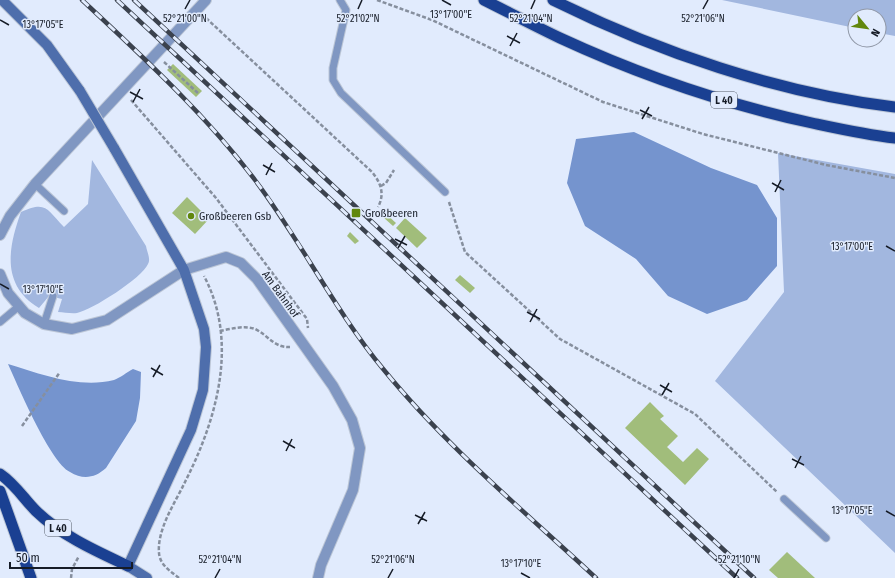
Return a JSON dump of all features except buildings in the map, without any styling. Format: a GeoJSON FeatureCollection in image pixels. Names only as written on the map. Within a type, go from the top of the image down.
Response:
{"type":"FeatureCollection","features":[{"type":"Feature","properties":{"kind":"highway","name":"L 40"},"geometry":{"type":"LineString","coordinates":[[484,0],[561,38],[643,72],[708,96],[774,115],[869,135],[895,138]]}},
{"type":"Feature","properties":{"kind":"highway"},"geometry":{"type":"LineString","coordinates":[[553,0],[585,16],[680,56],[811,92],[895,107]]}},
{"type":"Feature","properties":{"kind":"highway","name":"L 40"},"geometry":{"type":"LineString","coordinates":[[0,474],[9,480],[36,511],[50,522],[84,545],[128,566]]}},
{"type":"Feature","properties":{"kind":"highway"},"geometry":{"type":"LineString","coordinates":[[0,491],[31,578]]}},
{"type":"Feature","properties":{"kind":"main road"},"geometry":{"type":"LineString","coordinates":[[1,0],[47,45],[80,91],[184,270],[204,329],[206,369],[203,390],[194,423],[180,457],[128,566]]}},
{"type":"Feature","properties":{"kind":"main road","name":"L 40"},"geometry":{"type":"LineString","coordinates":[[128,566],[148,578]]}},
{"type":"Feature","properties":{"kind":"street"},"geometry":{"type":"LineString","coordinates":[[0,235],[10,216],[35,184],[206,0]]}},
{"type":"Feature","properties":{"kind":"street","name":"Am Bahnhof"},"geometry":{"type":"LineString","coordinates":[[0,274],[8,293],[18,307],[44,324],[72,329],[108,320],[184,270],[198,264],[226,257],[241,263],[257,279],[333,386],[352,420],[360,448],[353,490],[321,565],[318,578]]}},
{"type":"Feature","properties":{"kind":"lane"},"geometry":{"type":"LineString","coordinates":[[340,0],[346,10],[335,59],[333,80],[341,93],[445,192]]}},
{"type":"Feature","properties":{"kind":"lane"},"geometry":{"type":"LineString","coordinates":[[35,184],[64,211]]}},
{"type":"Feature","properties":{"kind":"lane"},"geometry":{"type":"LineString","coordinates":[[44,324],[53,296]]}},
{"type":"Feature","properties":{"kind":"lane"},"geometry":{"type":"LineString","coordinates":[[0,322],[18,307]]}},
{"type":"Feature","properties":{"kind":"lane"},"geometry":{"type":"LineString","coordinates":[[784,499],[826,538]]}},
{"type":"Feature","properties":{"kind":"path"},"geometry":{"type":"LineString","coordinates":[[377,0],[385,1],[432,20],[603,102],[703,134],[826,165],[895,178]]}},
{"type":"Feature","properties":{"kind":"path"},"geometry":{"type":"LineString","coordinates":[[204,16],[367,167],[381,186],[381,200],[378,207]]}},
{"type":"Feature","properties":{"kind":"path"},"geometry":{"type":"LineString","coordinates":[[163,60],[199,94]]}},
{"type":"Feature","properties":{"kind":"path"},"geometry":{"type":"LineString","coordinates":[[129,98],[216,198],[307,319],[308,326],[300,341],[292,347],[282,348],[254,329],[241,328],[220,331]]}},
{"type":"Feature","properties":{"kind":"path"},"geometry":{"type":"LineString","coordinates":[[381,186],[386,183],[394,170]]}},
{"type":"Feature","properties":{"kind":"path"},"geometry":{"type":"LineString","coordinates":[[445,192],[464,252],[560,339],[695,414],[784,499]]}},
{"type":"Feature","properties":{"kind":"path"},"geometry":{"type":"LineString","coordinates":[[179,578],[162,564],[159,552],[160,541],[164,528],[204,444],[212,420],[221,381],[220,331],[211,290],[198,264]]}},
{"type":"Feature","properties":{"kind":"path"},"geometry":{"type":"LineString","coordinates":[[22,426],[60,372]]}},
{"type":"Feature","properties":{"kind":"path"},"geometry":{"type":"LineString","coordinates":[[71,578],[72,569]]}},
{"type":"Feature","properties":{"kind":"shaded area"},"geometry":{"type":"Polygon","coordinates":[[[722,0],[895,0],[895,36],[887,34],[887,8],[847,8],[847,26],[722,0]]]}},
{"type":"Feature","properties":{"kind":"shaded area"},"geometry":{"type":"Polygon","coordinates":[[[634,132],[711,168],[757,185],[777,218],[777,266],[747,300],[707,314],[668,296],[636,259],[585,226],[567,183],[576,139],[634,132]]]}},
{"type":"Feature","properties":{"kind":"shaded area"},"geometry":{"type":"Polygon","coordinates":[[[778,153],[895,174],[895,553],[715,381],[784,292],[778,153]]]}},
{"type":"Feature","properties":{"kind":"shaded area"},"geometry":{"type":"Polygon","coordinates":[[[92,160],[146,246],[149,262],[144,270],[127,285],[84,311],[77,313],[58,312],[62,299],[49,296],[39,308],[27,299],[18,288],[13,277],[11,252],[16,226],[21,212],[36,207],[42,207],[50,212],[64,227],[88,204],[92,160]]]}},
{"type":"Feature","properties":{"kind":"shaded area"},"geometry":{"type":"Polygon","coordinates":[[[8,364],[47,376],[74,382],[87,383],[114,380],[133,369],[141,372],[140,398],[136,421],[106,468],[98,474],[84,477],[75,475],[62,465],[44,439],[8,364]]]}},
{"type":"Feature","properties":{"kind":"railway"},"geometry":{"type":"LineString","coordinates":[[82,0],[172,86],[235,155],[272,203],[366,347],[408,398],[459,452],[596,578]]}},
{"type":"Feature","properties":{"kind":"railway"},"geometry":{"type":"LineString","coordinates":[[117,0],[737,578]]}},
{"type":"Feature","properties":{"kind":"railway"},"geometry":{"type":"LineString","coordinates":[[134,0],[754,578]]}},
{"type":"Feature","properties":{"kind":"place","name":"Großbeeren"},"geometry":{"type":"Point","coordinates":[356,213]}},
{"type":"Feature","properties":{"kind":"place","name":"Großbeeren Gsb"},"geometry":{"type":"Point","coordinates":[191,216]}}]}
